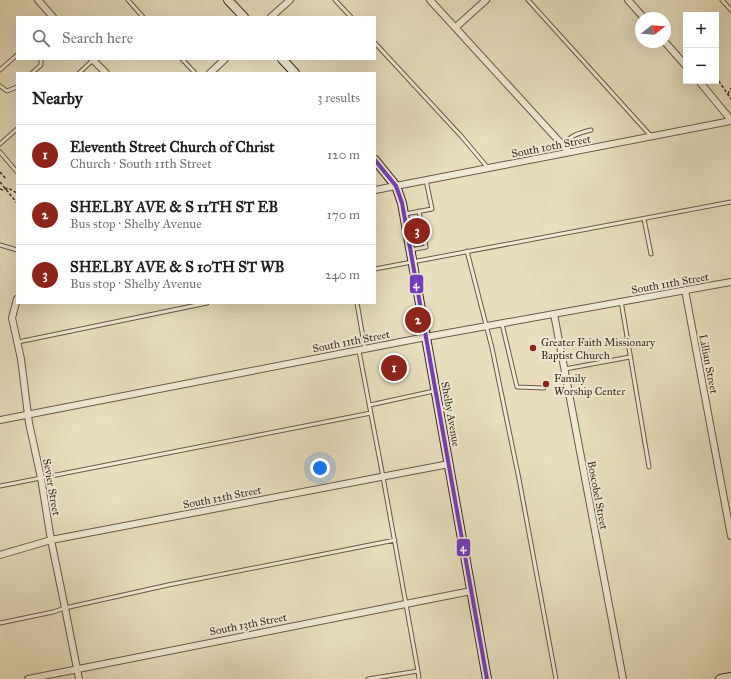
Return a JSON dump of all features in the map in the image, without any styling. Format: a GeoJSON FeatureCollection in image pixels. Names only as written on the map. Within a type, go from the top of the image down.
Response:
{"type":"FeatureCollection","features":[{"type":"Feature","properties":{"kind":"street"},"geometry":{"type":"LineString","coordinates":[[38,0],[52,16]]}},
{"type":"Feature","properties":{"kind":"street"},"geometry":{"type":"LineString","coordinates":[[228,0],[243,16]]}},
{"type":"Feature","properties":{"kind":"street"},"geometry":{"type":"LineString","coordinates":[[272,16],[290,0]]}},
{"type":"Feature","properties":{"kind":"street"},"geometry":{"type":"LineString","coordinates":[[430,0],[570,152]]}},
{"type":"Feature","properties":{"kind":"street"},"geometry":{"type":"LineString","coordinates":[[456,27],[486,0]]}},
{"type":"Feature","properties":{"kind":"street"},"geometry":{"type":"LineString","coordinates":[[628,0],[639,12]]}},
{"type":"Feature","properties":{"kind":"street"},"geometry":{"type":"LineString","coordinates":[[670,48],[683,63]]}},
{"type":"Feature","properties":{"kind":"street"},"geometry":{"type":"LineString","coordinates":[[94,60],[105,72]]}},
{"type":"Feature","properties":{"kind":"street"},"geometry":{"type":"LineString","coordinates":[[211,72],[224,60]]}},
{"type":"Feature","properties":{"kind":"street"},"geometry":{"type":"LineString","coordinates":[[283,60],[294,72]]}},
{"type":"Feature","properties":{"kind":"street"},"geometry":{"type":"LineString","coordinates":[[702,84],[731,120]]}},
{"type":"Feature","properties":{"kind":"street","name":"South 10th Street"},"geometry":{"type":"LineString","coordinates":[[376,190],[731,120]]}},
{"type":"Feature","properties":{"kind":"street","name":"Shelby Avenue"},"geometry":{"type":"LineString","coordinates":[[376,161],[396,186],[404,214],[487,679]]}},
{"type":"Feature","properties":{"kind":"street","name":"South 11th Street"},"geometry":{"type":"LineString","coordinates":[[0,420],[362,349],[731,282]]}},
{"type":"Feature","properties":{"kind":"street","name":"Lillian Street"},"geometry":{"type":"LineString","coordinates":[[685,290],[731,536]]}},
{"type":"Feature","properties":{"kind":"street","name":"Sevier Street"},"geometry":{"type":"LineString","coordinates":[[16,303],[12,318],[21,359],[28,414],[41,478],[51,540],[66,608],[79,679]]}},
{"type":"Feature","properties":{"kind":"street","name":"Boscobel Street"},"geometry":{"type":"LineString","coordinates":[[554,314],[623,679]]}},
{"type":"Feature","properties":{"kind":"street","name":"South 12th Street"},"geometry":{"type":"LineString","coordinates":[[0,555],[51,540],[449,464]]}},
{"type":"Feature","properties":{"kind":"street","name":"South 13th Street"},"geometry":{"type":"LineString","coordinates":[[28,679],[471,591]]}},
{"type":"Feature","properties":{"kind":"lane"},"geometry":{"type":"LineString","coordinates":[[128,0],[142,16]]}},
{"type":"Feature","properties":{"kind":"lane"},"geometry":{"type":"LineString","coordinates":[[335,0],[350,16]]}},
{"type":"Feature","properties":{"kind":"lane"},"geometry":{"type":"LineString","coordinates":[[528,0],[651,136]]}},
{"type":"Feature","properties":{"kind":"lane"},"geometry":{"type":"LineString","coordinates":[[722,0],[731,10]]}},
{"type":"Feature","properties":{"kind":"lane"},"geometry":{"type":"LineString","coordinates":[[376,44],[462,137],[488,168]]}},
{"type":"Feature","properties":{"kind":"lane"},"geometry":{"type":"LineString","coordinates":[[0,70],[16,56]]}},
{"type":"Feature","properties":{"kind":"lane"},"geometry":{"type":"LineString","coordinates":[[33,72],[41,65],[41,60]]}},
{"type":"Feature","properties":{"kind":"lane"},"geometry":{"type":"LineString","coordinates":[[80,72],[92,60]]}},
{"type":"Feature","properties":{"kind":"lane"},"geometry":{"type":"LineString","coordinates":[[183,60],[194,72]]}},
{"type":"Feature","properties":{"kind":"lane"},"geometry":{"type":"LineString","coordinates":[[0,86],[7,92],[16,88]]}},
{"type":"Feature","properties":{"kind":"lane"},"geometry":{"type":"LineString","coordinates":[[0,144],[16,130]]}},
{"type":"Feature","properties":{"kind":"lane"},"geometry":{"type":"LineString","coordinates":[[563,145],[574,135],[591,130]]}},
{"type":"Feature","properties":{"kind":"lane"},"geometry":{"type":"LineString","coordinates":[[0,152],[16,171]]}},
{"type":"Feature","properties":{"kind":"lane"},"geometry":{"type":"LineString","coordinates":[[404,214],[432,208],[426,180]]}},
{"type":"Feature","properties":{"kind":"lane"},"geometry":{"type":"LineString","coordinates":[[376,269],[731,202]]}},
{"type":"Feature","properties":{"kind":"lane"},"geometry":{"type":"LineString","coordinates":[[410,250],[426,247],[419,211]]}},
{"type":"Feature","properties":{"kind":"lane"},"geometry":{"type":"LineString","coordinates":[[644,219],[651,254]]}},
{"type":"Feature","properties":{"kind":"lane"},"geometry":{"type":"LineString","coordinates":[[0,245],[16,250]]}},
{"type":"Feature","properties":{"kind":"lane"},"geometry":{"type":"LineString","coordinates":[[467,251],[487,326],[517,471],[556,679]]}},
{"type":"Feature","properties":{"kind":"lane"},"geometry":{"type":"LineString","coordinates":[[621,302],[649,467]]}},
{"type":"Feature","properties":{"kind":"lane"},"geometry":{"type":"LineString","coordinates":[[18,342],[202,304]]}},
{"type":"Feature","properties":{"kind":"lane"},"geometry":{"type":"LineString","coordinates":[[357,304],[371,413],[384,476],[419,679]]}},
{"type":"Feature","properties":{"kind":"lane"},"geometry":{"type":"LineString","coordinates":[[502,324],[516,387],[544,388]]}},
{"type":"Feature","properties":{"kind":"lane"},"geometry":{"type":"LineString","coordinates":[[564,369],[630,357]]}},
{"type":"Feature","properties":{"kind":"lane"},"geometry":{"type":"LineString","coordinates":[[370,405],[436,391]]}},
{"type":"Feature","properties":{"kind":"lane"},"geometry":{"type":"LineString","coordinates":[[0,486],[371,413]]}},
{"type":"Feature","properties":{"kind":"lane"},"geometry":{"type":"LineString","coordinates":[[0,623],[168,585],[395,540]]}},
{"type":"Feature","properties":{"kind":"lane"},"geometry":{"type":"LineString","coordinates":[[368,679],[418,671]]}},
{"type":"Feature","properties":{"kind":"path"},"geometry":{"type":"LineString","coordinates":[[719,81],[731,99]]}},
{"type":"Feature","properties":{"kind":"path"},"geometry":{"type":"LineString","coordinates":[[728,94],[731,88]]}},
{"type":"Feature","properties":{"kind":"path"},"geometry":{"type":"LineString","coordinates":[[0,172],[6,179]]}},
{"type":"Feature","properties":{"kind":"path"},"geometry":{"type":"LineString","coordinates":[[0,182],[16,202]]}},
{"type":"Feature","properties":{"kind":"path"},"geometry":{"type":"LineString","coordinates":[[0,189],[4,190],[8,188],[16,192]]}},
{"type":"Feature","properties":{"kind":"transit line","name":"4"},"geometry":{"type":"LineString","coordinates":[[376,161],[396,186],[402,203],[487,679]]}},
{"type":"Feature","properties":{"kind":"place","name":"SHELBY AVE & S 10TH ST WB"},"geometry":{"type":"Point","coordinates":[417,231]}},
{"type":"Feature","properties":{"kind":"place","name":"SHELBY AVE & S 11TH ST EB"},"geometry":{"type":"Point","coordinates":[418,320]}},
{"type":"Feature","properties":{"kind":"place","name":"Greater Faith Missionary Baptist Church"},"geometry":{"type":"Point","coordinates":[533,348]}},
{"type":"Feature","properties":{"kind":"place","name":"Eleventh Street Church of Christ"},"geometry":{"type":"Point","coordinates":[394,368]}},
{"type":"Feature","properties":{"kind":"place","name":"Family Worship Center"},"geometry":{"type":"Point","coordinates":[546,384]}}]}
